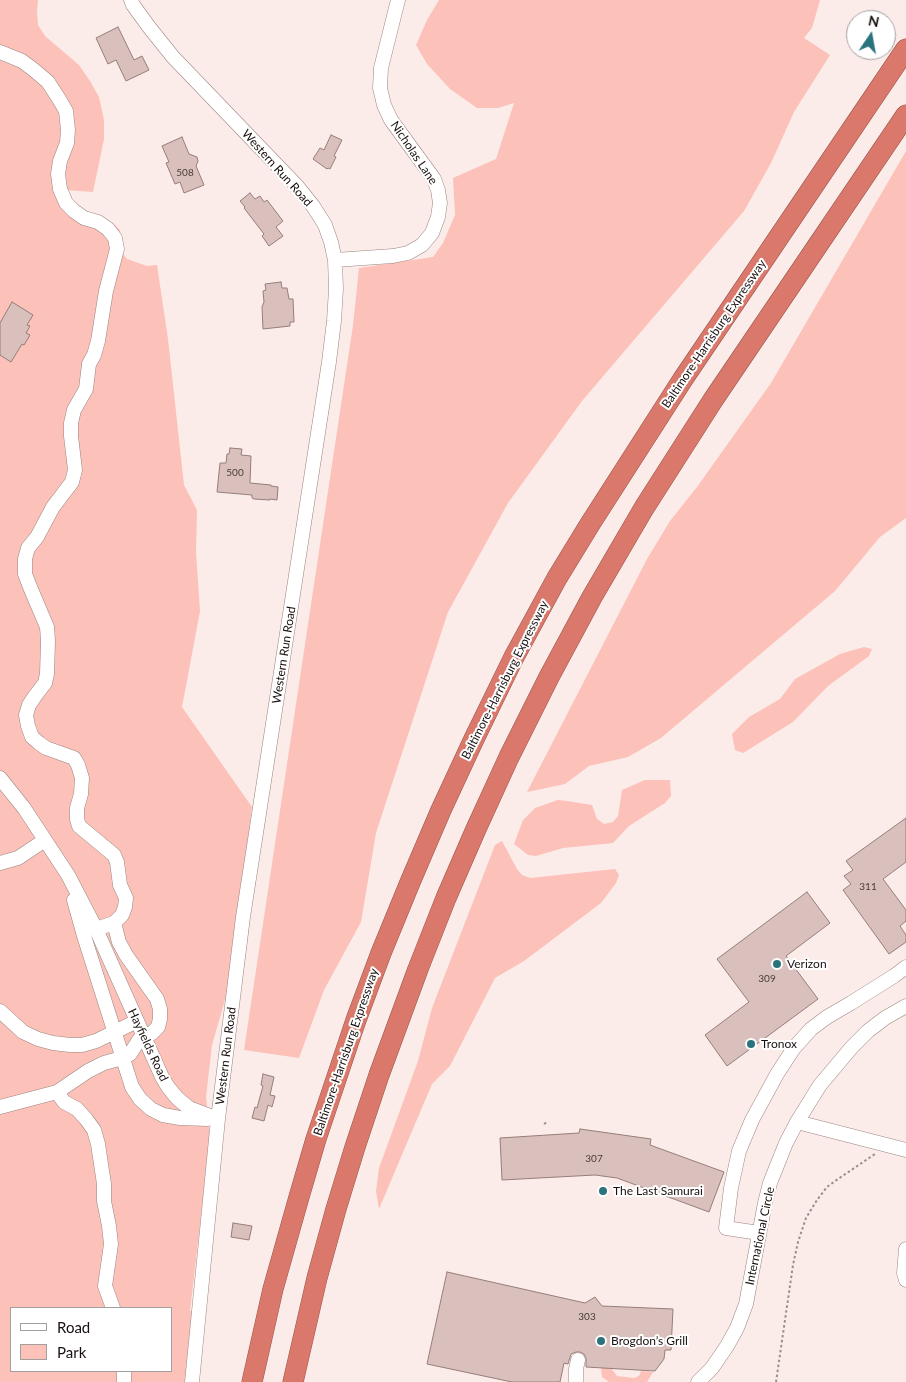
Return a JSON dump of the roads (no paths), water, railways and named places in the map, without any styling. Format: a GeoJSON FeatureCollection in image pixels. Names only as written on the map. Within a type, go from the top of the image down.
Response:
{"type":"FeatureCollection","features":[{"type":"Feature","properties":{"kind":"highway","name":"Baltimore-Harrisburg Expressway"},"geometry":{"type":"LineString","coordinates":[[252,1382],[273,1289],[298,1197],[356,1020],[411,880],[474,739],[519,648],[557,578],[590,524],[683,379],[906,49]]}},
{"type":"Feature","properties":{"kind":"highway"},"geometry":{"type":"LineString","coordinates":[[293,1382],[336,1209],[379,1075],[446,898],[510,757],[549,677],[592,597],[644,508],[713,400],[906,115]]}},
{"type":"Feature","properties":{"kind":"street","name":"Western Run Road"},"geometry":{"type":"LineString","coordinates":[[131,0],[148,27],[172,57],[297,186],[313,206],[325,225],[335,260],[336,289],[329,362],[244,916],[218,1119],[192,1382]]}},
{"type":"Feature","properties":{"kind":"street","name":"Nicholas Lane"},"geometry":{"type":"LineString","coordinates":[[335,260],[393,256],[408,253],[422,245],[432,232],[438,217],[440,203],[434,179],[391,120],[384,105],[380,88],[381,68],[398,0]]}},
{"type":"Feature","properties":{"kind":"street"},"geometry":{"type":"LineString","coordinates":[[0,52],[34,70],[48,82],[59,98],[66,112],[68,130],[67,143],[60,161],[58,174],[60,189],[66,203],[74,211],[84,218],[98,222],[108,229],[115,238],[117,249],[106,290],[98,341],[94,354],[88,364],[86,389],[74,410],[71,423],[76,470],[72,482],[28,548],[25,559],[25,574],[47,626],[48,641],[48,674],[45,683],[29,705],[26,715],[28,726],[32,737],[39,743],[46,748],[74,758],[78,765],[82,778],[77,814],[79,826],[114,855],[117,862],[120,885],[126,898],[122,915],[114,923],[96,929]]}},
{"type":"Feature","properties":{"kind":"street","name":"Hayfields Road"},"geometry":{"type":"LineString","coordinates":[[0,778],[24,808],[68,875],[96,929],[168,1087],[189,1108],[218,1119]]}},
{"type":"Feature","properties":{"kind":"street"},"geometry":{"type":"LineString","coordinates":[[0,863],[18,858],[45,840]]}},
{"type":"Feature","properties":{"kind":"street","name":"Hayfields Road"},"geometry":{"type":"LineString","coordinates":[[68,875],[84,936],[132,1087],[140,1099],[151,1109],[163,1115],[180,1118],[218,1119]]}},
{"type":"Feature","properties":{"kind":"street"},"geometry":{"type":"LineString","coordinates":[[0,1107],[56,1092],[88,1071],[130,1054],[138,1040],[152,1033],[158,1027],[160,1009],[158,1000],[126,955],[119,942],[114,923]]}},
{"type":"Feature","properties":{"kind":"street"},"geometry":{"type":"LineString","coordinates":[[759,1233],[726,1228],[731,1188],[739,1151],[752,1120],[777,1074],[794,1048],[811,1030],[826,1018],[906,967]]}},
{"type":"Feature","properties":{"kind":"street","name":"International Circle"},"geometry":{"type":"LineString","coordinates":[[698,1382],[712,1368],[726,1346],[746,1304],[770,1183],[786,1143],[797,1122],[820,1085],[852,1047],[885,1018],[906,1006]]}},
{"type":"Feature","properties":{"kind":"street"},"geometry":{"type":"LineString","coordinates":[[0,1011],[23,1032],[38,1039],[70,1045],[82,1045],[96,1041],[137,1021]]}},
{"type":"Feature","properties":{"kind":"street"},"geometry":{"type":"LineString","coordinates":[[56,1092],[64,1102],[77,1109],[86,1119],[94,1130],[98,1144],[111,1244],[105,1286],[113,1307]]}},
{"type":"Feature","properties":{"kind":"street"},"geometry":{"type":"LineString","coordinates":[[797,1122],[906,1150]]}},
{"type":"Feature","properties":{"kind":"street"},"geometry":{"type":"LineString","coordinates":[[906,1249],[904,1273],[906,1280]]}},
{"type":"Feature","properties":{"kind":"street"},"geometry":{"type":"LineString","coordinates":[[576,1382],[578,1360]]}},
{"type":"Feature","properties":{"kind":"place","name":"Verizon"},"geometry":{"type":"Point","coordinates":[777,964]}},
{"type":"Feature","properties":{"kind":"place","name":"Tronox"},"geometry":{"type":"Point","coordinates":[751,1044]}},
{"type":"Feature","properties":{"kind":"place","name":"The Last Samurai"},"geometry":{"type":"Point","coordinates":[603,1191]}},
{"type":"Feature","properties":{"kind":"place","name":"Brogdon’s Grill"},"geometry":{"type":"Point","coordinates":[601,1341]}}]}
